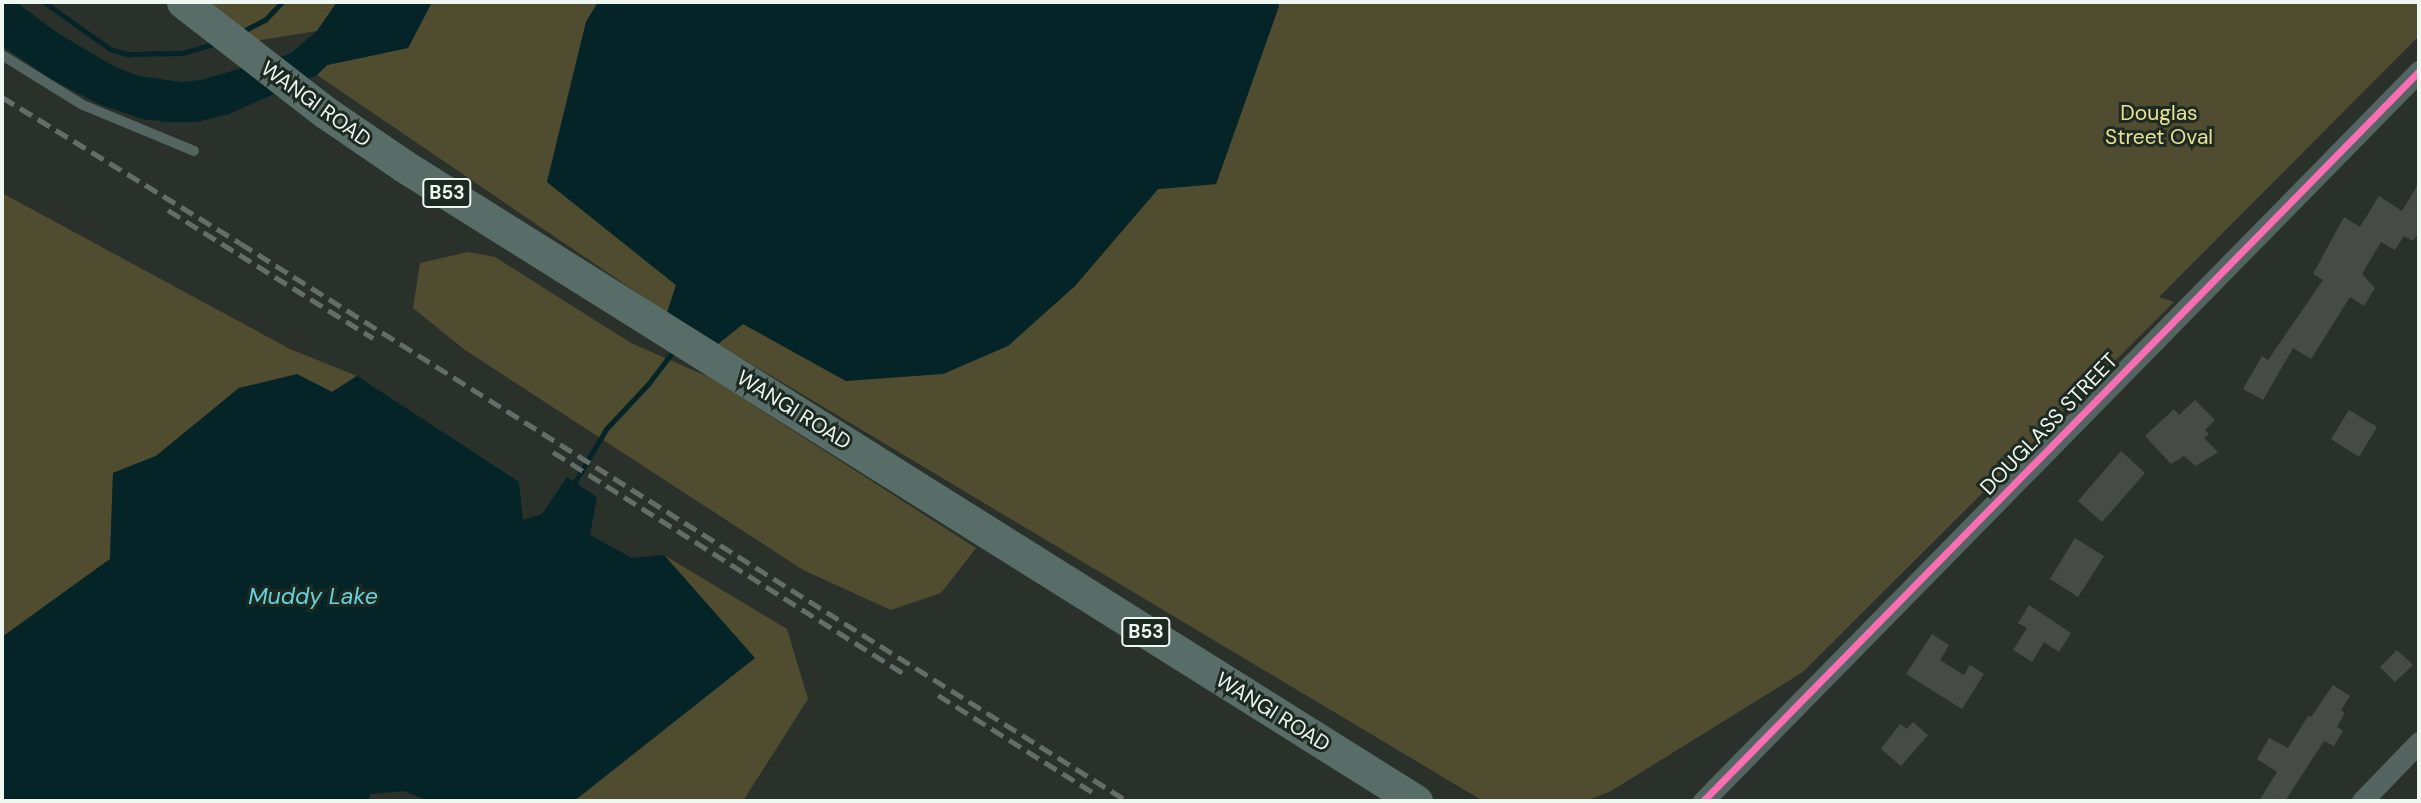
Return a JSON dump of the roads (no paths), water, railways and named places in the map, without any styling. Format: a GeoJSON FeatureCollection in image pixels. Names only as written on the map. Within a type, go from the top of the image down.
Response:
{"type":"FeatureCollection","features":[{"type":"Feature","properties":{"kind":"main road","name":"WANGI ROAD"},"geometry":{"type":"LineString","coordinates":[[183,2],[325,113],[404,166],[1416,801]]}},
{"type":"Feature","properties":{"kind":"street","name":"DOUGLASS STREET"},"geometry":{"type":"LineString","coordinates":[[1703,801],[2419,71]]}},
{"type":"Feature","properties":{"kind":"street"},"geometry":{"type":"LineString","coordinates":[[2362,801],[2419,743]]}},
{"type":"Feature","properties":{"kind":"lane"},"geometry":{"type":"LineString","coordinates":[[2,55],[83,105],[194,150]]}},
{"type":"Feature","properties":{"kind":"water"},"geometry":{"type":"Polygon","coordinates":[[[2,2],[16,2],[56,32],[115,67],[139,76],[181,82],[201,80],[290,54],[317,31],[337,2],[432,2],[408,48],[327,65],[317,75],[229,114],[197,122],[168,122],[142,119],[99,104],[51,79],[2,46],[2,2]]]}},
{"type":"Feature","properties":{"kind":"water"},"geometry":{"type":"Polygon","coordinates":[[[598,2],[1276,2],[1279,6],[1216,184],[1158,189],[1074,287],[1008,346],[943,374],[846,381],[743,324],[718,344],[667,313],[676,285],[547,182],[586,22],[598,2]]]}},
{"type":"Feature","properties":{"kind":"water","name":"Muddy Lake"},"geometry":{"type":"Polygon","coordinates":[[[297,374],[332,392],[357,376],[519,482],[523,520],[542,514],[567,477],[597,497],[590,535],[632,558],[664,555],[755,658],[574,801],[427,801],[405,791],[370,794],[370,801],[2,801],[2,637],[110,559],[113,473],[156,456],[239,388],[297,374]]]}},
{"type":"Feature","properties":{"kind":"waterway"},"geometry":{"type":"LineString","coordinates":[[44,2],[110,49],[128,54],[182,53],[216,43]]}},
{"type":"Feature","properties":{"kind":"waterway"},"geometry":{"type":"LineString","coordinates":[[241,32],[265,20],[282,2]]}},
{"type":"Feature","properties":{"kind":"waterway"},"geometry":{"type":"LineString","coordinates":[[572,487],[606,429],[649,383],[674,350]]}},
{"type":"Feature","properties":{"kind":"railway"},"geometry":{"type":"LineString","coordinates":[[2,97],[240,243],[1127,801]]}},
{"type":"Feature","properties":{"kind":"railway"},"geometry":{"type":"LineString","coordinates":[[168,210],[373,338]]}},
{"type":"Feature","properties":{"kind":"railway"},"geometry":{"type":"LineString","coordinates":[[553,452],[903,673]]}},
{"type":"Feature","properties":{"kind":"railway"},"geometry":{"type":"LineString","coordinates":[[938,695],[1092,792]]}},
{"type":"Feature","properties":{"kind":"park label","name":"Douglas Street Oval"},"geometry":{"type":"Point","coordinates":[2159,125]}}]}
